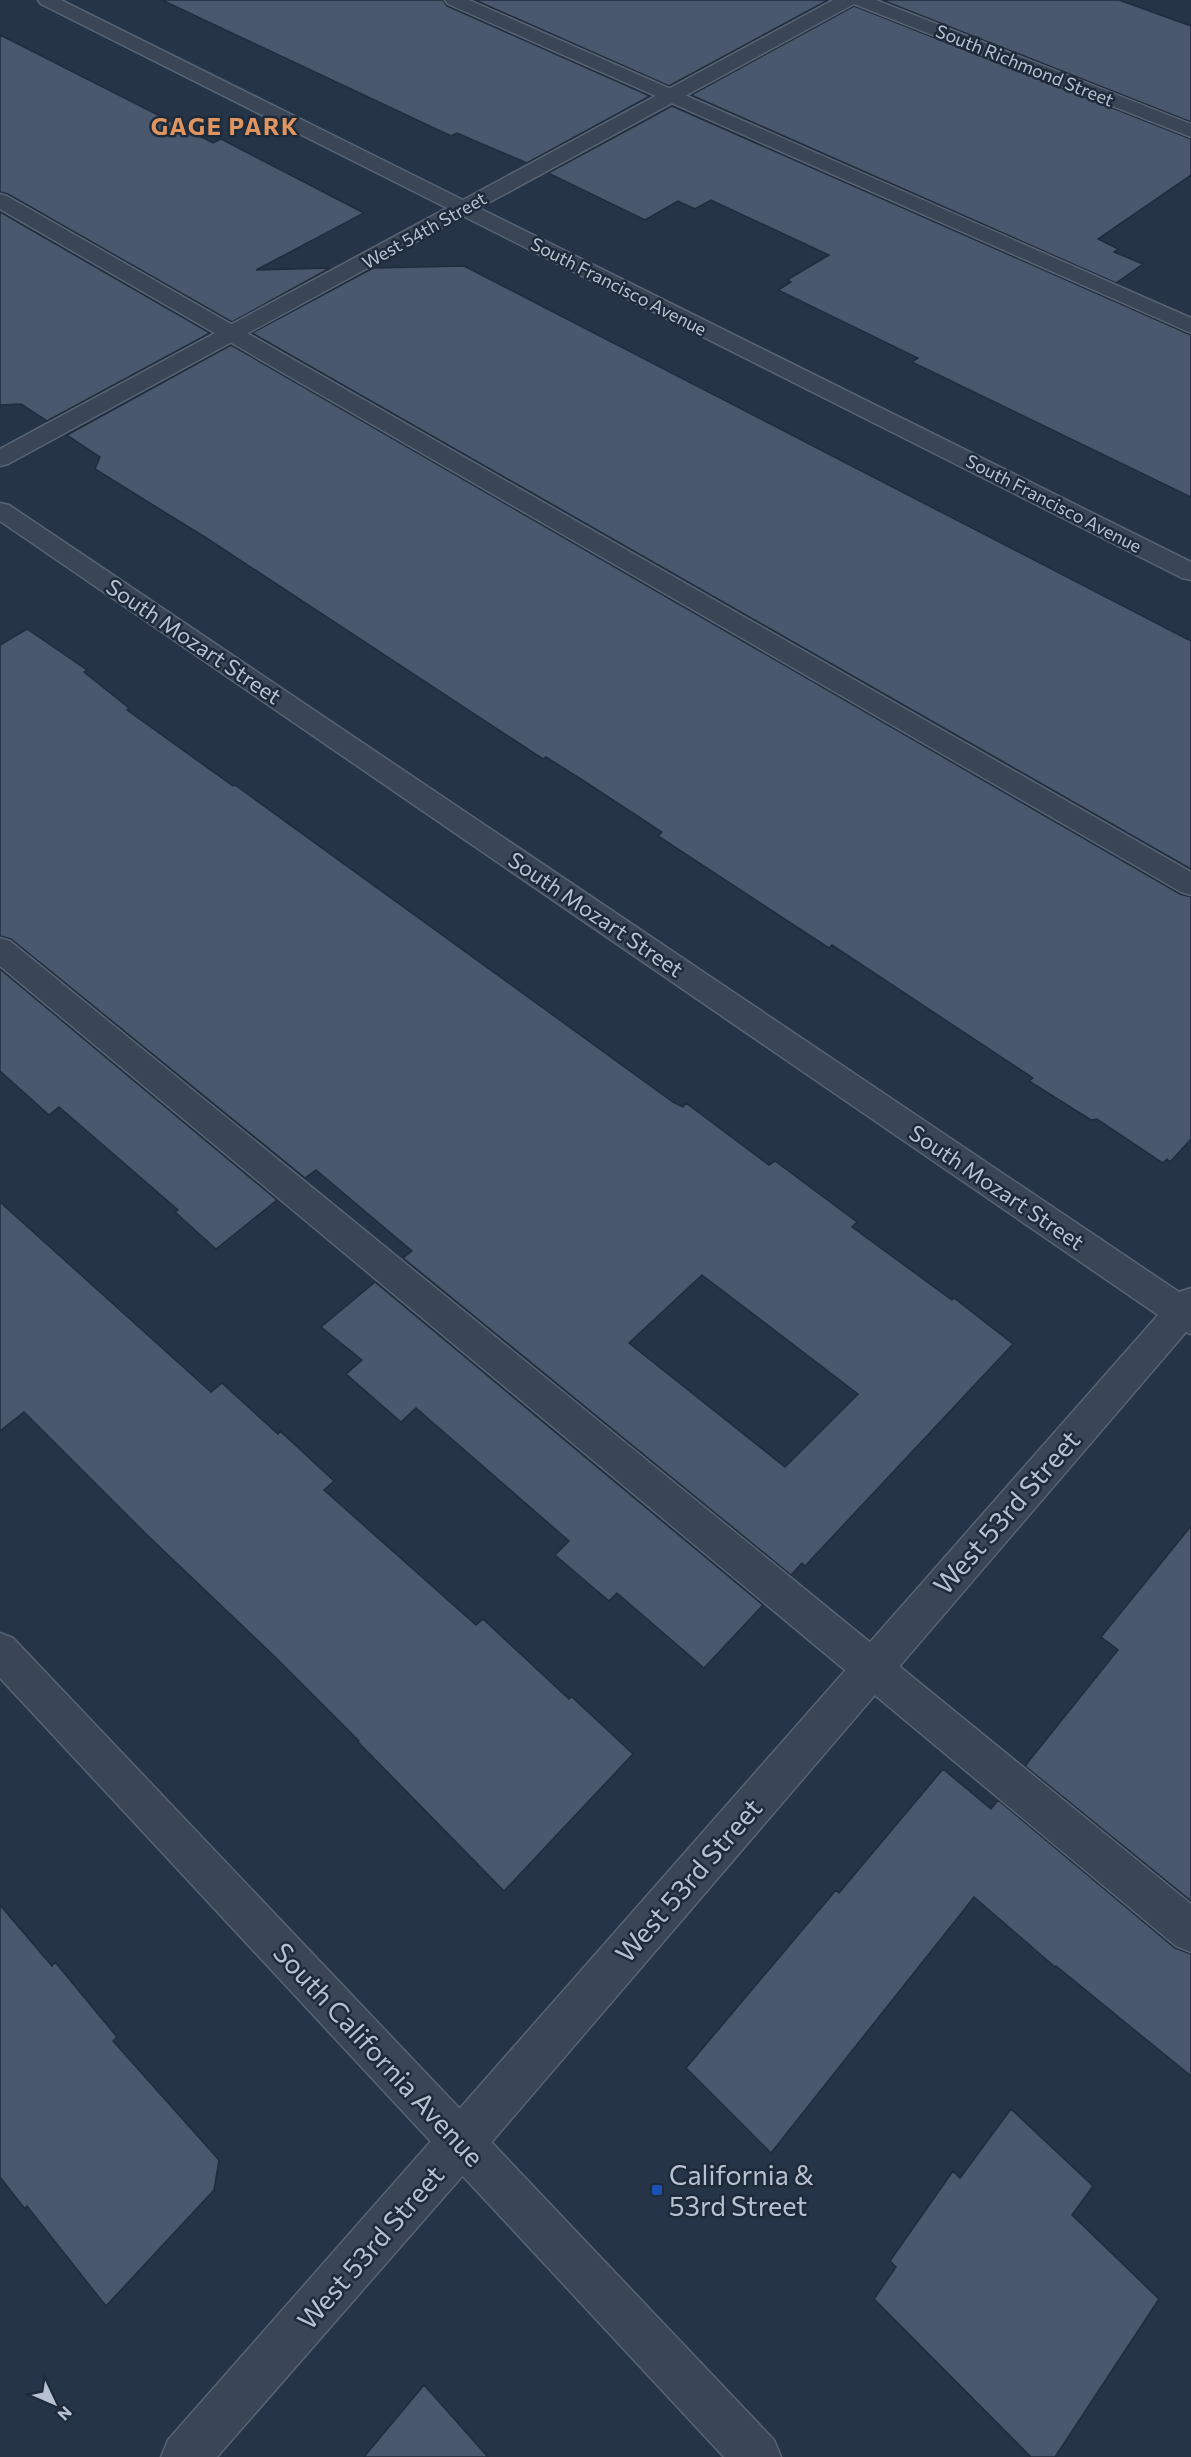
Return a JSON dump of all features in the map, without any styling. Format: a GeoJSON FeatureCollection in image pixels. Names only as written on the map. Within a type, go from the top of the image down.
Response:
{"type":"FeatureCollection","features":[{"type":"Feature","properties":{"kind":"street","name":"South Francisco Avenue"},"geometry":{"type":"LineString","coordinates":[[47,0],[1191,572]]}},
{"type":"Feature","properties":{"kind":"street"},"geometry":{"type":"LineString","coordinates":[[454,0],[1191,326]]}},
{"type":"Feature","properties":{"kind":"street","name":"West 54th Street"},"geometry":{"type":"LineString","coordinates":[[0,459],[847,0]]}},
{"type":"Feature","properties":{"kind":"street","name":"South Richmond Street"},"geometry":{"type":"LineString","coordinates":[[860,0],[1191,131]]}},
{"type":"Feature","properties":{"kind":"street"},"geometry":{"type":"LineString","coordinates":[[0,200],[1191,885]]}},
{"type":"Feature","properties":{"kind":"street","name":"South Mozart Street"},"geometry":{"type":"LineString","coordinates":[[0,510],[1188,1311]]}},
{"type":"Feature","properties":{"kind":"street"},"geometry":{"type":"LineString","coordinates":[[0,949],[1191,1931]]}},
{"type":"Feature","properties":{"kind":"street","name":"West 53rd Street"},"geometry":{"type":"LineString","coordinates":[[185,2457],[462,2142],[872,1666],[1188,1311]]}},
{"type":"Feature","properties":{"kind":"street","name":"South California Avenue"},"geometry":{"type":"LineString","coordinates":[[0,1651],[758,2457]]}},
{"type":"Feature","properties":{"kind":"building"},"geometry":{"type":"Polygon","coordinates":[[[162,0],[443,0],[447,6],[650,96],[527,163],[457,133],[451,136],[162,0]]]}},
{"type":"Feature","properties":{"kind":"building"},"geometry":{"type":"Polygon","coordinates":[[[475,0],[828,0],[669,86],[475,0]]]}},
{"type":"Feature","properties":{"kind":"building"},"geometry":{"type":"Polygon","coordinates":[[[882,0],[1119,0],[1191,26],[1191,122],[882,0]]]}},
{"type":"Feature","properties":{"kind":"building"},"geometry":{"type":"Polygon","coordinates":[[[854,6],[1191,139],[1191,175],[1098,239],[1118,249],[1114,252],[1143,264],[1116,283],[691,95],[854,6]]]}},
{"type":"Feature","properties":{"kind":"building"},"geometry":{"type":"Polygon","coordinates":[[[0,35],[213,143],[221,139],[364,213],[256,270],[330,268],[232,322],[8,194],[0,192],[0,35]]]}},
{"type":"Feature","properties":{"kind":"building"},"geometry":{"type":"Polygon","coordinates":[[[672,106],[1191,335],[1191,497],[912,362],[918,358],[778,290],[791,282],[787,280],[829,255],[711,200],[695,209],[678,201],[645,220],[548,173],[672,106]]]}},
{"type":"Feature","properties":{"kind":"building"},"geometry":{"type":"Polygon","coordinates":[[[0,212],[210,333],[47,421],[21,404],[0,405],[0,212]]]}},
{"type":"Feature","properties":{"kind":"building"},"geometry":{"type":"Polygon","coordinates":[[[464,266],[1191,641],[1191,869],[252,333],[373,268],[464,266]]]}},
{"type":"Feature","properties":{"kind":"building"},"geometry":{"type":"Polygon","coordinates":[[[231,345],[1180,894],[1191,897],[1191,1139],[1170,1162],[1167,1159],[1163,1163],[1097,1119],[1091,1120],[1029,1081],[1033,1078],[832,945],[829,948],[658,836],[662,832],[584,781],[546,757],[543,759],[208,539],[95,469],[100,457],[67,435],[231,345]]]}},
{"type":"Feature","properties":{"kind":"building"},"geometry":{"type":"Polygon","coordinates":[[[27,629],[87,670],[84,672],[129,708],[127,710],[233,786],[235,785],[673,1102],[683,1107],[686,1103],[769,1165],[775,1161],[857,1222],[852,1227],[952,1300],[954,1298],[1013,1344],[805,1566],[802,1563],[791,1575],[403,1258],[412,1251],[316,1170],[305,1178],[11,939],[0,936],[0,645],[27,629]],[[702,1275],[629,1343],[785,1467],[858,1394],[702,1275]]]}},
{"type":"Feature","properties":{"kind":"building"},"geometry":{"type":"Polygon","coordinates":[[[0,969],[277,1200],[216,1249],[175,1212],[178,1210],[59,1107],[49,1115],[0,1071],[0,969]]]}},
{"type":"Feature","properties":{"kind":"building"},"geometry":{"type":"Polygon","coordinates":[[[0,1202],[211,1392],[222,1383],[278,1434],[280,1431],[334,1481],[324,1490],[476,1625],[483,1619],[569,1699],[571,1696],[633,1754],[504,1891],[273,1655],[145,1533],[24,1412],[0,1431],[0,1202]]]}},
{"type":"Feature","properties":{"kind":"building"},"geometry":{"type":"Polygon","coordinates":[[[375,1282],[763,1605],[704,1668],[617,1593],[609,1601],[555,1555],[569,1541],[416,1408],[401,1422],[346,1374],[362,1360],[321,1327],[375,1282]]]}},
{"type":"Feature","properties":{"kind":"building"},"geometry":{"type":"Polygon","coordinates":[[[1191,1526],[1191,1901],[1025,1766],[1118,1650],[1101,1637],[1191,1526]]]}},
{"type":"Feature","properties":{"kind":"building"},"geometry":{"type":"Polygon","coordinates":[[[943,1769],[991,1809],[998,1800],[1175,1948],[1191,1954],[1191,2076],[1055,1967],[974,1897],[771,2153],[686,2068],[836,1890],[839,1893],[943,1769]]]}},
{"type":"Feature","properties":{"kind":"building"},"geometry":{"type":"Polygon","coordinates":[[[0,1905],[52,1966],[55,1962],[117,2037],[113,2041],[219,2160],[214,2190],[106,2306],[27,2206],[25,2209],[0,2177],[0,1905]]]}},
{"type":"Feature","properties":{"kind":"building"},"geometry":{"type":"Polygon","coordinates":[[[1011,2109],[1093,2186],[1072,2215],[1159,2299],[1055,2457],[1031,2457],[874,2299],[896,2267],[890,2261],[953,2171],[960,2178],[1011,2109]]]}},
{"type":"Feature","properties":{"kind":"building"},"geometry":{"type":"Polygon","coordinates":[[[424,2385],[488,2457],[364,2457],[424,2385]]]}},
{"type":"Feature","properties":{"kind":"place","name":"California & 53rd Street"},"geometry":{"type":"Point","coordinates":[657,2190]}},
{"type":"Feature","properties":{"kind":"district","name":"GAGE PARK"},"geometry":{"type":"Point","coordinates":[225,125]}}]}
